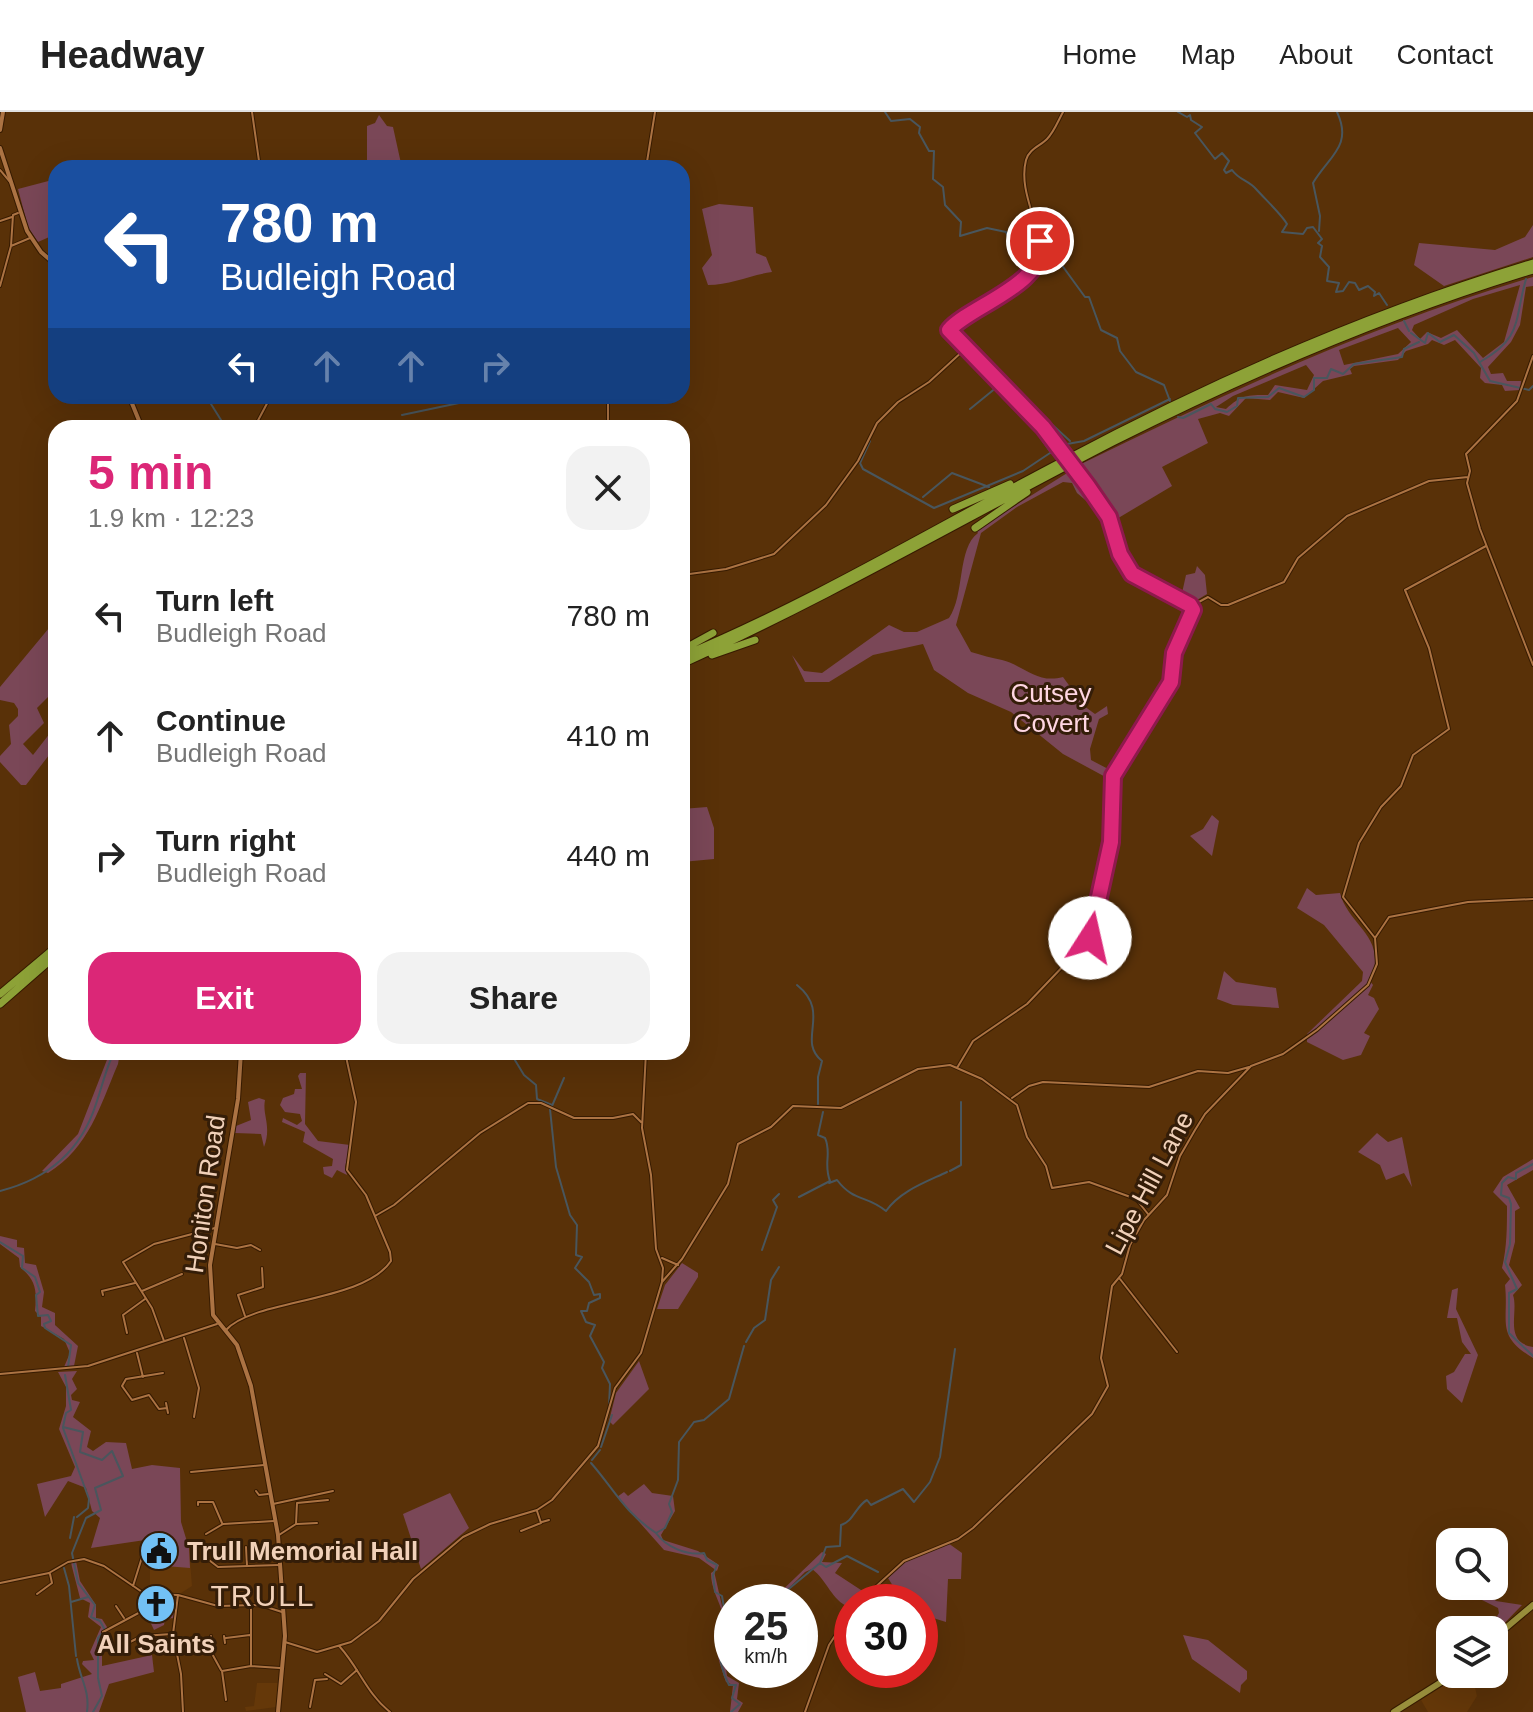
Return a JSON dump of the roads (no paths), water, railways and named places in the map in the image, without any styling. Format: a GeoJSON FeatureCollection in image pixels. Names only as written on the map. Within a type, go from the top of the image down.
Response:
{"type":"FeatureCollection","features":[{"type":"Feature","properties":{"kind":"highway"},"geometry":{"type":"LineString","coordinates":[[690,649],[803,599],[1065,460],[1212,387],[1310,344],[1533,263]]}},
{"type":"Feature","properties":{"kind":"highway"},"geometry":{"type":"LineString","coordinates":[[690,660],[819,599],[1052,474],[1186,407],[1313,350],[1533,270]]}},
{"type":"Feature","properties":{"kind":"highway"},"geometry":{"type":"LineString","coordinates":[[953,509],[1065,460]]}},
{"type":"Feature","properties":{"kind":"highway"},"geometry":{"type":"LineString","coordinates":[[975,528],[1052,474]]}},
{"type":"Feature","properties":{"kind":"highway"},"geometry":{"type":"LineString","coordinates":[[690,648],[713,633]]}},
{"type":"Feature","properties":{"kind":"highway"},"geometry":{"type":"LineString","coordinates":[[690,661],[755,640]]}},
{"type":"Feature","properties":{"kind":"highway"},"geometry":{"type":"LineString","coordinates":[[0,994],[48,954]]}},
{"type":"Feature","properties":{"kind":"highway"},"geometry":{"type":"LineString","coordinates":[[0,1004],[48,962]]}},
{"type":"Feature","properties":{"kind":"main road"},"geometry":{"type":"LineString","coordinates":[[1508,1626],[1533,1605]]}},
{"type":"Feature","properties":{"kind":"main road"},"geometry":{"type":"LineString","coordinates":[[1394,1712],[1436,1685]]}},
{"type":"Feature","properties":{"kind":"street"},"geometry":{"type":"LineString","coordinates":[[0,130],[3,112]]}},
{"type":"Feature","properties":{"kind":"street"},"geometry":{"type":"LineString","coordinates":[[252,112],[259,160]]}},
{"type":"Feature","properties":{"kind":"street"},"geometry":{"type":"LineString","coordinates":[[647,160],[655,112]]}},
{"type":"Feature","properties":{"kind":"street"},"geometry":{"type":"LineString","coordinates":[[1063,112],[1049,137],[1028,153],[1026,160],[1026,196],[1041,254],[1023,281],[950,327],[965,349],[1025,408],[1080,476],[1109,517],[1120,554],[1132,574],[1190,605],[1193,610]]}},
{"type":"Feature","properties":{"kind":"street"},"geometry":{"type":"LineString","coordinates":[[0,148],[3,172],[12,183],[31,237],[48,256]]}},
{"type":"Feature","properties":{"kind":"street"},"geometry":{"type":"LineString","coordinates":[[0,221],[21,212]]}},
{"type":"Feature","properties":{"kind":"street"},"geometry":{"type":"LineString","coordinates":[[0,286],[11,246],[13,218]]}},
{"type":"Feature","properties":{"kind":"street"},"geometry":{"type":"LineString","coordinates":[[11,246],[31,237]]}},
{"type":"Feature","properties":{"kind":"street"},"geometry":{"type":"LineString","coordinates":[[690,574],[726,569],[774,554],[826,505],[858,461],[877,423],[898,402],[921,388],[965,349]]}},
{"type":"Feature","properties":{"kind":"street"},"geometry":{"type":"LineString","coordinates":[[1533,356],[1517,401],[1495,428],[1467,453],[1465,478],[1486,546],[1533,665]]}},
{"type":"Feature","properties":{"kind":"street"},"geometry":{"type":"LineString","coordinates":[[1190,605],[1208,597],[1221,605],[1228,605],[1277,587],[1298,558],[1344,518],[1429,481],[1465,478]]}},
{"type":"Feature","properties":{"kind":"street"},"geometry":{"type":"LineString","coordinates":[[1486,546],[1406,588],[1432,657],[1449,729],[1413,755],[1401,786],[1381,807],[1359,843],[1343,889],[1344,900],[1375,938],[1382,925],[1394,915],[1468,902],[1533,899]]}},
{"type":"Feature","properties":{"kind":"street"},"geometry":{"type":"LineString","coordinates":[[957,1068],[973,1041],[1027,1004],[1090,938],[1111,842],[1113,776],[1171,682],[1174,653],[1197,603]]}},
{"type":"Feature","properties":{"kind":"street","name":"Lipe Hill Lane"},"geometry":{"type":"LineString","coordinates":[[879,1584],[904,1561],[973,1528],[1092,1414],[1108,1390],[1101,1358],[1110,1291],[1119,1278],[1130,1245],[1148,1214],[1167,1195],[1180,1156],[1205,1114],[1251,1066],[1278,1056],[1317,1030],[1368,985],[1377,964],[1375,938]]}},
{"type":"Feature","properties":{"kind":"street","name":"Honiton Road"},"geometry":{"type":"LineString","coordinates":[[218,1323],[210,1293],[214,1243],[238,1099],[240,1060]]}},
{"type":"Feature","properties":{"kind":"street"},"geometry":{"type":"LineString","coordinates":[[226,1331],[245,1317],[345,1289],[384,1269],[391,1261],[362,1188],[347,1170],[356,1102],[347,1060]]}},
{"type":"Feature","properties":{"kind":"street"},"geometry":{"type":"LineString","coordinates":[[284,1642],[312,1652],[356,1639],[379,1621],[413,1579],[463,1537],[546,1504],[598,1446],[615,1388],[641,1353],[662,1282],[661,1258],[656,1249],[651,1175],[641,1122],[645,1060]]}},
{"type":"Feature","properties":{"kind":"street"},"geometry":{"type":"LineString","coordinates":[[662,1282],[678,1265],[728,1184],[741,1141],[771,1127],[796,1105],[841,1108],[918,1069],[958,1062]]}},
{"type":"Feature","properties":{"kind":"street"},"geometry":{"type":"LineString","coordinates":[[950,1065],[982,1079],[1018,1107],[1030,1142],[1046,1166],[1053,1189],[1089,1182],[1136,1199],[1148,1214]]}},
{"type":"Feature","properties":{"kind":"street"},"geometry":{"type":"LineString","coordinates":[[1011,1099],[1029,1086],[1043,1082],[1149,1087],[1198,1071],[1228,1073],[1251,1066]]}},
{"type":"Feature","properties":{"kind":"street"},"geometry":{"type":"LineString","coordinates":[[1241,1069],[1246,1071]]}},
{"type":"Feature","properties":{"kind":"street"},"geometry":{"type":"LineString","coordinates":[[374,1216],[394,1205],[480,1133],[528,1103],[541,1103],[574,1118],[635,1114],[642,1110]]}},
{"type":"Feature","properties":{"kind":"street"},"geometry":{"type":"LineString","coordinates":[[635,1114],[641,1122]]}},
{"type":"Feature","properties":{"kind":"street"},"geometry":{"type":"LineString","coordinates":[[165,1342],[146,1299],[123,1263],[126,1258],[166,1240],[216,1228]]}},
{"type":"Feature","properties":{"kind":"street"},"geometry":{"type":"LineString","coordinates":[[214,1243],[258,1245],[260,1250]]}},
{"type":"Feature","properties":{"kind":"street"},"geometry":{"type":"LineString","coordinates":[[661,1258],[678,1265]]}},
{"type":"Feature","properties":{"kind":"street"},"geometry":{"type":"LineString","coordinates":[[233,1294],[263,1287],[261,1270]]}},
{"type":"Feature","properties":{"kind":"street"},"geometry":{"type":"LineString","coordinates":[[141,1291],[182,1274]]}},
{"type":"Feature","properties":{"kind":"street"},"geometry":{"type":"LineString","coordinates":[[1119,1278],[1177,1352]]}},
{"type":"Feature","properties":{"kind":"street"},"geometry":{"type":"LineString","coordinates":[[101,1292],[136,1282]]}},
{"type":"Feature","properties":{"kind":"street"},"geometry":{"type":"LineString","coordinates":[[238,1295],[245,1317]]}},
{"type":"Feature","properties":{"kind":"street"},"geometry":{"type":"LineString","coordinates":[[117,1316],[146,1299]]}},
{"type":"Feature","properties":{"kind":"street"},"geometry":{"type":"LineString","coordinates":[[123,1315],[123,1328],[127,1333]]}},
{"type":"Feature","properties":{"kind":"street"},"geometry":{"type":"LineString","coordinates":[[0,1374],[71,1369],[137,1352],[218,1323],[226,1331],[239,1349],[251,1386],[278,1535],[284,1642],[278,1712]]}},
{"type":"Feature","properties":{"kind":"street"},"geometry":{"type":"LineString","coordinates":[[183,1337],[199,1388],[194,1415],[200,1413]]}},
{"type":"Feature","properties":{"kind":"street"},"geometry":{"type":"LineString","coordinates":[[137,1352],[143,1377]]}},
{"type":"Feature","properties":{"kind":"street"},"geometry":{"type":"LineString","coordinates":[[163,1373],[159,1377],[124,1381],[126,1396],[134,1400],[149,1395],[159,1409],[167,1408]]}},
{"type":"Feature","properties":{"kind":"street"},"geometry":{"type":"LineString","coordinates":[[166,1403],[168,1413]]}},
{"type":"Feature","properties":{"kind":"street"},"geometry":{"type":"LineString","coordinates":[[191,1472],[265,1465]]}},
{"type":"Feature","properties":{"kind":"street"},"geometry":{"type":"LineString","coordinates":[[255,1492],[270,1494]]}},
{"type":"Feature","properties":{"kind":"street"},"geometry":{"type":"LineString","coordinates":[[271,1505],[332,1493]]}},
{"type":"Feature","properties":{"kind":"street"},"geometry":{"type":"LineString","coordinates":[[213,1502],[217,1497]]}},
{"type":"Feature","properties":{"kind":"street"},"geometry":{"type":"LineString","coordinates":[[296,1524],[297,1503],[328,1500]]}},
{"type":"Feature","properties":{"kind":"street"},"geometry":{"type":"LineString","coordinates":[[198,1502],[213,1502]]}},
{"type":"Feature","properties":{"kind":"street"},"geometry":{"type":"LineString","coordinates":[[213,1502],[223,1524]]}},
{"type":"Feature","properties":{"kind":"street"},"geometry":{"type":"LineString","coordinates":[[537,1510],[541,1523]]}},
{"type":"Feature","properties":{"kind":"street"},"geometry":{"type":"LineString","coordinates":[[521,1531],[549,1520]]}},
{"type":"Feature","properties":{"kind":"street"},"geometry":{"type":"LineString","coordinates":[[205,1533],[223,1524],[275,1521]]}},
{"type":"Feature","properties":{"kind":"street"},"geometry":{"type":"LineString","coordinates":[[278,1535],[296,1524],[317,1523]]}},
{"type":"Feature","properties":{"kind":"street"},"geometry":{"type":"LineString","coordinates":[[246,1547],[247,1567]]}},
{"type":"Feature","properties":{"kind":"street"},"geometry":{"type":"LineString","coordinates":[[133,1586],[143,1554]]}},
{"type":"Feature","properties":{"kind":"street"},"geometry":{"type":"LineString","coordinates":[[0,1583],[49,1573],[74,1560],[96,1562],[151,1595],[178,1595],[218,1606],[251,1604],[283,1612]]}},
{"type":"Feature","properties":{"kind":"street"},"geometry":{"type":"LineString","coordinates":[[209,1563],[218,1567],[281,1565]]}},
{"type":"Feature","properties":{"kind":"street"},"geometry":{"type":"LineString","coordinates":[[38,1592],[52,1583],[49,1573]]}},
{"type":"Feature","properties":{"kind":"street"},"geometry":{"type":"LineString","coordinates":[[105,1631],[146,1609],[151,1595]]}},
{"type":"Feature","properties":{"kind":"street"},"geometry":{"type":"LineString","coordinates":[[178,1595],[173,1634],[181,1674],[183,1712]]}},
{"type":"Feature","properties":{"kind":"street"},"geometry":{"type":"LineString","coordinates":[[251,1604],[251,1666]]}},
{"type":"Feature","properties":{"kind":"street"},"geometry":{"type":"LineString","coordinates":[[116,1606],[125,1619]]}},
{"type":"Feature","properties":{"kind":"street"},"geometry":{"type":"LineString","coordinates":[[124,1645],[142,1636],[173,1634]]}},
{"type":"Feature","properties":{"kind":"street"},"geometry":{"type":"LineString","coordinates":[[225,1643],[225,1637],[251,1635]]}},
{"type":"Feature","properties":{"kind":"street"},"geometry":{"type":"LineString","coordinates":[[805,1712],[834,1637]]}},
{"type":"Feature","properties":{"kind":"street"},"geometry":{"type":"LineString","coordinates":[[209,1639],[210,1650],[222,1671],[224,1698]]}},
{"type":"Feature","properties":{"kind":"street"},"geometry":{"type":"LineString","coordinates":[[339,1646],[358,1669],[371,1694],[390,1712]]}},
{"type":"Feature","properties":{"kind":"street"},"geometry":{"type":"LineString","coordinates":[[222,1671],[251,1666],[281,1668]]}},
{"type":"Feature","properties":{"kind":"street"},"geometry":{"type":"LineString","coordinates":[[325,1674],[341,1684],[358,1669]]}},
{"type":"Feature","properties":{"kind":"street"},"geometry":{"type":"LineString","coordinates":[[310,1707],[314,1680],[328,1678]]}},
{"type":"Feature","properties":{"kind":"waterway"},"geometry":{"type":"LineString","coordinates":[[885,112],[891,121],[910,119],[920,127],[919,133],[929,151],[934,151],[933,179],[943,187],[945,205],[961,222],[960,236],[987,228],[1006,232],[1008,237],[1016,238],[1019,246],[1026,242],[1038,252]]}},
{"type":"Feature","properties":{"kind":"waterway"},"geometry":{"type":"LineString","coordinates":[[1178,112],[1187,117],[1190,115],[1191,120],[1202,127],[1195,133],[1215,159],[1222,153],[1229,161],[1224,170],[1226,173],[1232,170],[1253,186],[1281,216],[1287,224],[1282,232],[1303,234],[1307,228],[1313,227],[1322,239],[1318,243],[1322,246],[1320,257],[1329,267],[1327,281],[1339,283],[1336,292],[1343,291],[1349,282],[1355,283],[1359,290],[1368,286],[1375,292],[1374,296],[1379,293],[1387,305]]}},
{"type":"Feature","properties":{"kind":"waterway"},"geometry":{"type":"LineString","coordinates":[[1319,231],[1320,216],[1313,183],[1341,142],[1337,112]]}},
{"type":"Feature","properties":{"kind":"waterway"},"geometry":{"type":"LineString","coordinates":[[1042,253],[1061,264],[1085,297],[1089,297],[1101,330],[1117,338],[1120,351],[1136,372],[1164,385],[1170,401]]}},
{"type":"Feature","properties":{"kind":"waterway"},"geometry":{"type":"LineString","coordinates":[[1480,362],[1504,345],[1515,327],[1526,279]]}},
{"type":"Feature","properties":{"kind":"waterway"},"geometry":{"type":"LineString","coordinates":[[1404,321],[1409,331]]}},
{"type":"Feature","properties":{"kind":"waterway"},"geometry":{"type":"LineString","coordinates":[[1411,333],[1425,343],[1428,333],[1440,342],[1454,335],[1474,353],[1490,381],[1529,390],[1533,386]]}},
{"type":"Feature","properties":{"kind":"waterway"},"geometry":{"type":"LineString","coordinates":[[1178,417],[1183,418],[1211,404],[1215,409],[1227,412],[1237,406],[1238,398],[1268,397],[1279,388],[1304,397],[1314,390],[1314,378],[1327,378],[1331,369],[1343,374],[1354,364],[1402,357],[1404,349],[1419,342]]}},
{"type":"Feature","properties":{"kind":"waterway"},"geometry":{"type":"LineString","coordinates":[[970,409],[997,387],[1027,418],[1051,453]]}},
{"type":"Feature","properties":{"kind":"waterway"},"geometry":{"type":"LineString","coordinates":[[1067,444],[1084,441],[1170,399]]}},
{"type":"Feature","properties":{"kind":"waterway"},"geometry":{"type":"LineString","coordinates":[[211,404],[221,420]]}},
{"type":"Feature","properties":{"kind":"waterway"},"geometry":{"type":"LineString","coordinates":[[402,415],[454,404]]}},
{"type":"Feature","properties":{"kind":"waterway"},"geometry":{"type":"LineString","coordinates":[[1033,407],[1070,441]]}},
{"type":"Feature","properties":{"kind":"waterway"},"geometry":{"type":"LineString","coordinates":[[870,441],[860,463],[863,469],[934,508],[1023,471],[1053,451]]}},
{"type":"Feature","properties":{"kind":"waterway"},"geometry":{"type":"LineString","coordinates":[[923,497],[952,473],[989,487]]}},
{"type":"Feature","properties":{"kind":"waterway"},"geometry":{"type":"LineString","coordinates":[[797,985],[812,1006],[812,1044],[822,1061],[818,1077],[818,1104]]}},
{"type":"Feature","properties":{"kind":"waterway"},"geometry":{"type":"LineString","coordinates":[[0,1191],[47,1171],[71,1149],[89,1121],[111,1060]]}},
{"type":"Feature","properties":{"kind":"waterway"},"geometry":{"type":"LineString","coordinates":[[515,1060],[524,1075],[536,1085],[537,1099],[552,1105]]}},
{"type":"Feature","properties":{"kind":"waterway"},"geometry":{"type":"LineString","coordinates":[[552,1106],[564,1078]]}},
{"type":"Feature","properties":{"kind":"waterway"},"geometry":{"type":"LineString","coordinates":[[950,1171],[961,1165],[961,1102]]}},
{"type":"Feature","properties":{"kind":"waterway"},"geometry":{"type":"LineString","coordinates":[[550,1109],[556,1167],[570,1215],[577,1225],[576,1255],[582,1257],[575,1268],[589,1282],[594,1295],[600,1294],[600,1298],[589,1303],[587,1311],[581,1311],[586,1322],[595,1325],[590,1336],[604,1362],[602,1368],[610,1384],[609,1406]]}},
{"type":"Feature","properties":{"kind":"waterway"},"geometry":{"type":"LineString","coordinates":[[799,1197],[830,1181],[827,1143],[825,1138],[818,1135],[823,1112]]}},
{"type":"Feature","properties":{"kind":"waterway"},"geometry":{"type":"LineString","coordinates":[[1533,1164],[1516,1173],[1516,1179],[1508,1177],[1502,1183],[1501,1195],[1509,1198],[1511,1204],[1510,1244],[1505,1262],[1517,1289],[1509,1293],[1509,1333],[1533,1356]]}},
{"type":"Feature","properties":{"kind":"waterway"},"geometry":{"type":"LineString","coordinates":[[829,1183],[837,1180],[849,1192],[886,1211],[906,1193],[947,1172]]}},
{"type":"Feature","properties":{"kind":"waterway"},"geometry":{"type":"LineString","coordinates":[[762,1250],[777,1207],[773,1200],[779,1194]]}},
{"type":"Feature","properties":{"kind":"waterway"},"geometry":{"type":"LineString","coordinates":[[0,1242],[23,1256],[22,1268],[35,1277],[40,1292],[36,1295],[38,1316],[48,1315],[51,1321],[44,1324],[45,1328],[71,1345],[68,1367]]}},
{"type":"Feature","properties":{"kind":"waterway"},"geometry":{"type":"LineString","coordinates":[[746,1342],[754,1328],[765,1320],[771,1280],[779,1267]]}},
{"type":"Feature","properties":{"kind":"waterway"},"geometry":{"type":"LineString","coordinates":[[731,1712],[740,1704],[732,1698],[736,1685],[729,1685],[720,1659],[719,1642],[726,1641],[728,1630],[722,1596],[715,1592],[713,1575],[717,1565],[707,1560],[704,1553],[684,1552],[656,1533],[665,1528],[672,1512],[669,1504],[678,1480],[679,1442],[694,1422],[704,1420],[729,1399],[744,1346]]}},
{"type":"Feature","properties":{"kind":"waterway"},"geometry":{"type":"LineString","coordinates":[[820,1563],[826,1547],[840,1546],[841,1525],[849,1521],[867,1500],[871,1505],[903,1489],[914,1502],[930,1482],[940,1457],[955,1349]]}},
{"type":"Feature","properties":{"kind":"waterway"},"geometry":{"type":"LineString","coordinates":[[65,1375],[71,1410],[66,1413],[63,1427],[83,1432],[80,1452],[102,1460],[112,1451],[123,1476],[95,1488],[101,1510],[86,1518],[72,1553],[78,1583],[95,1605],[91,1617],[100,1621],[105,1630],[98,1638],[98,1678],[102,1696],[93,1712]]}},
{"type":"Feature","properties":{"kind":"waterway"},"geometry":{"type":"LineString","coordinates":[[601,1447],[612,1415]]}},
{"type":"Feature","properties":{"kind":"waterway"},"geometry":{"type":"LineString","coordinates":[[63,1428],[89,1499],[88,1508],[77,1517]]}},
{"type":"Feature","properties":{"kind":"waterway"},"geometry":{"type":"LineString","coordinates":[[592,1460],[600,1450]]}},
{"type":"Feature","properties":{"kind":"waterway"},"geometry":{"type":"LineString","coordinates":[[591,1463],[627,1508],[656,1533]]}},
{"type":"Feature","properties":{"kind":"waterway"},"geometry":{"type":"LineString","coordinates":[[70,1538],[74,1517]]}},
{"type":"Feature","properties":{"kind":"waterway"},"geometry":{"type":"LineString","coordinates":[[795,1584],[820,1563],[826,1567],[847,1556],[878,1572]]}},
{"type":"Feature","properties":{"kind":"waterway"},"geometry":{"type":"LineString","coordinates":[[64,1568],[69,1586],[76,1656]]}},
{"type":"Feature","properties":{"kind":"waterway"},"geometry":{"type":"LineString","coordinates":[[71,1602],[88,1597]]}},
{"type":"Feature","properties":{"kind":"waterway"},"geometry":{"type":"LineString","coordinates":[[77,1659],[86,1691],[87,1712]]}},
{"type":"Feature","properties":{"kind":"place","name":"Trull Memorial Hall"},"geometry":{"type":"Point","coordinates":[159,1551]}},
{"type":"Feature","properties":{"kind":"place","name":"All Saints"},"geometry":{"type":"Point","coordinates":[156,1604]}},
{"type":"Feature","properties":{"kind":"district","name":"TRULL"},"geometry":{"type":"Point","coordinates":[263,1596]}},
{"type":"Feature","properties":{"kind":"park label","name":"Cutsey Covert"},"geometry":{"type":"Point","coordinates":[1051,708]}}]}
